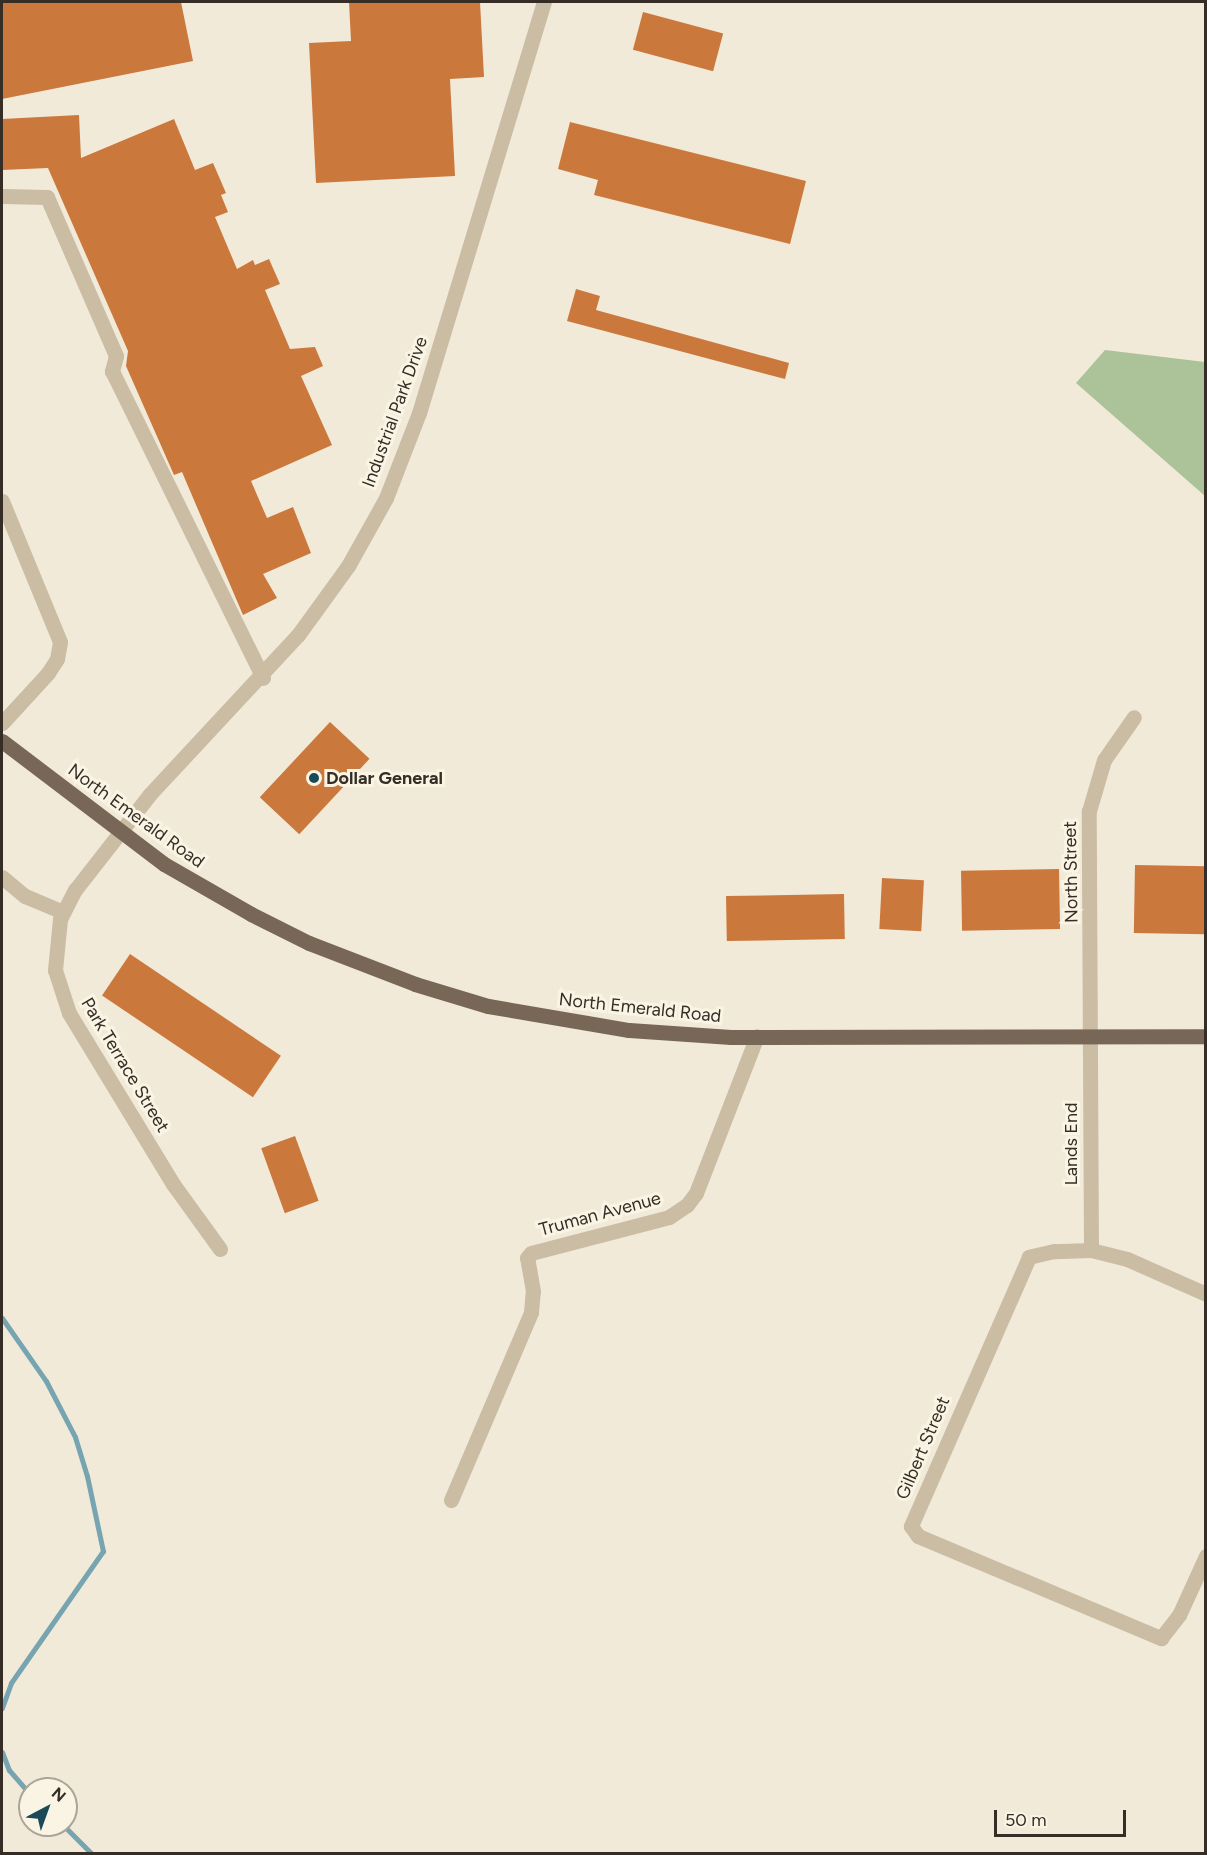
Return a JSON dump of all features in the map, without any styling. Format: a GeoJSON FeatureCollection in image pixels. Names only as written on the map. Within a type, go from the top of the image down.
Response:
{"type":"FeatureCollection","features":[{"type":"Feature","properties":{"kind":"main road","name":"North Emerald Road"},"geometry":{"type":"LineString","coordinates":[[2,741],[121,829],[164,864],[251,914],[309,943],[415,984],[561,1021],[629,1030],[757,1036],[1091,1039],[1206,1036]]}},
{"type":"Feature","properties":{"kind":"street","name":"Industrial Park Drive"},"geometry":{"type":"LineString","coordinates":[[121,829],[262,678],[348,566],[402,461],[544,2]]}},
{"type":"Feature","properties":{"kind":"street"},"geometry":{"type":"LineString","coordinates":[[2,196],[47,197],[116,356],[112,371],[262,678]]}},
{"type":"Feature","properties":{"kind":"street"},"geometry":{"type":"LineString","coordinates":[[2,501],[60,642],[57,659],[48,673],[2,723]]}},
{"type":"Feature","properties":{"kind":"street","name":"North Street"},"geometry":{"type":"LineString","coordinates":[[1091,1039],[1090,800],[1104,760],[1134,717]]}},
{"type":"Feature","properties":{"kind":"street","name":"Park Terrace Street"},"geometry":{"type":"LineString","coordinates":[[121,829],[63,912],[54,952],[59,986],[69,1014],[173,1184],[220,1249]]}},
{"type":"Feature","properties":{"kind":"street"},"geometry":{"type":"LineString","coordinates":[[2,878],[26,896],[63,912]]}},
{"type":"Feature","properties":{"kind":"street","name":"Truman Avenue"},"geometry":{"type":"LineString","coordinates":[[451,1500],[531,1312],[533,1291],[527,1258],[531,1253],[669,1217],[687,1205],[696,1193],[757,1036]]}},
{"type":"Feature","properties":{"kind":"street","name":"Lands End"},"geometry":{"type":"LineString","coordinates":[[1091,1039],[1091,1250]]}},
{"type":"Feature","properties":{"kind":"street"},"geometry":{"type":"LineString","coordinates":[[1091,1250],[1127,1259],[1206,1294]]}},
{"type":"Feature","properties":{"kind":"street","name":"Gilbert Street"},"geometry":{"type":"LineString","coordinates":[[1091,1250],[1037,1254],[1026,1261],[910,1526],[918,1536],[1161,1638],[1179,1615],[1206,1556]]}},
{"type":"Feature","properties":{"kind":"green space"},"geometry":{"type":"Polygon","coordinates":[[[1105,350],[1205,362],[1205,496],[1076,383],[1105,350]]]}},
{"type":"Feature","properties":{"kind":"building"},"geometry":{"type":"Polygon","coordinates":[[[2,2],[181,2],[193,61],[2,99],[2,2]]]}},
{"type":"Feature","properties":{"kind":"building"},"geometry":{"type":"Polygon","coordinates":[[[349,2],[480,2],[484,77],[450,79],[455,176],[316,183],[309,43],[351,41],[349,2]]]}},
{"type":"Feature","properties":{"kind":"building"},"geometry":{"type":"Polygon","coordinates":[[[643,12],[723,33],[713,71],[633,50],[643,12]]]}},
{"type":"Feature","properties":{"kind":"building"},"geometry":{"type":"Polygon","coordinates":[[[79,115],[81,158],[174,119],[195,170],[213,163],[226,193],[221,195],[228,212],[215,217],[237,269],[253,260],[255,265],[269,259],[280,284],[265,290],[290,349],[315,347],[323,366],[301,376],[332,445],[251,481],[267,518],[293,507],[311,553],[263,574],[277,598],[243,615],[182,472],[174,475],[126,366],[128,351],[48,168],[2,170],[2,119],[79,115]]]}},
{"type":"Feature","properties":{"kind":"building"},"geometry":{"type":"Polygon","coordinates":[[[570,122],[806,181],[790,244],[594,195],[598,180],[558,169],[570,122]]]}},
{"type":"Feature","properties":{"kind":"building"},"geometry":{"type":"Polygon","coordinates":[[[576,289],[600,296],[596,310],[789,363],[785,379],[567,321],[576,289]]]}},
{"type":"Feature","properties":{"kind":"building","name":"Dollar General"},"geometry":{"type":"Polygon","coordinates":[[[330,722],[369,759],[299,834],[260,797],[330,722]]]}},
{"type":"Feature","properties":{"kind":"building"},"geometry":{"type":"Polygon","coordinates":[[[1135,865],[1206,866],[1205,934],[1134,933],[1135,865]]]}},
{"type":"Feature","properties":{"kind":"building"},"geometry":{"type":"Polygon","coordinates":[[[1059,869],[1060,929],[962,931],[961,871],[1059,869]]]}},
{"type":"Feature","properties":{"kind":"building"},"geometry":{"type":"Polygon","coordinates":[[[882,878],[924,880],[921,931],[879,929],[882,878]]]}},
{"type":"Feature","properties":{"kind":"building"},"geometry":{"type":"Polygon","coordinates":[[[844,894],[845,939],[727,941],[726,896],[844,894]]]}},
{"type":"Feature","properties":{"kind":"building"},"geometry":{"type":"Polygon","coordinates":[[[130,954],[281,1056],[253,1097],[102,995],[130,954]]]}},
{"type":"Feature","properties":{"kind":"building"},"geometry":{"type":"Polygon","coordinates":[[[295,1136],[319,1201],[285,1213],[261,1148],[295,1136]]]}},
{"type":"Feature","properties":{"kind":"waterway"},"geometry":{"type":"LineString","coordinates":[[2,1318],[46,1381],[75,1437],[87,1476],[103,1551],[11,1683],[2,1708]]}},
{"type":"Feature","properties":{"kind":"waterway"},"geometry":{"type":"LineString","coordinates":[[2,1752],[9,1770],[18,1780]]}},
{"type":"Feature","properties":{"kind":"waterway"},"geometry":{"type":"LineString","coordinates":[[75,1837],[92,1854]]}},
{"type":"Feature","properties":{"kind":"place","name":"Dollar General"},"geometry":{"type":"Point","coordinates":[314,778]}}]}
